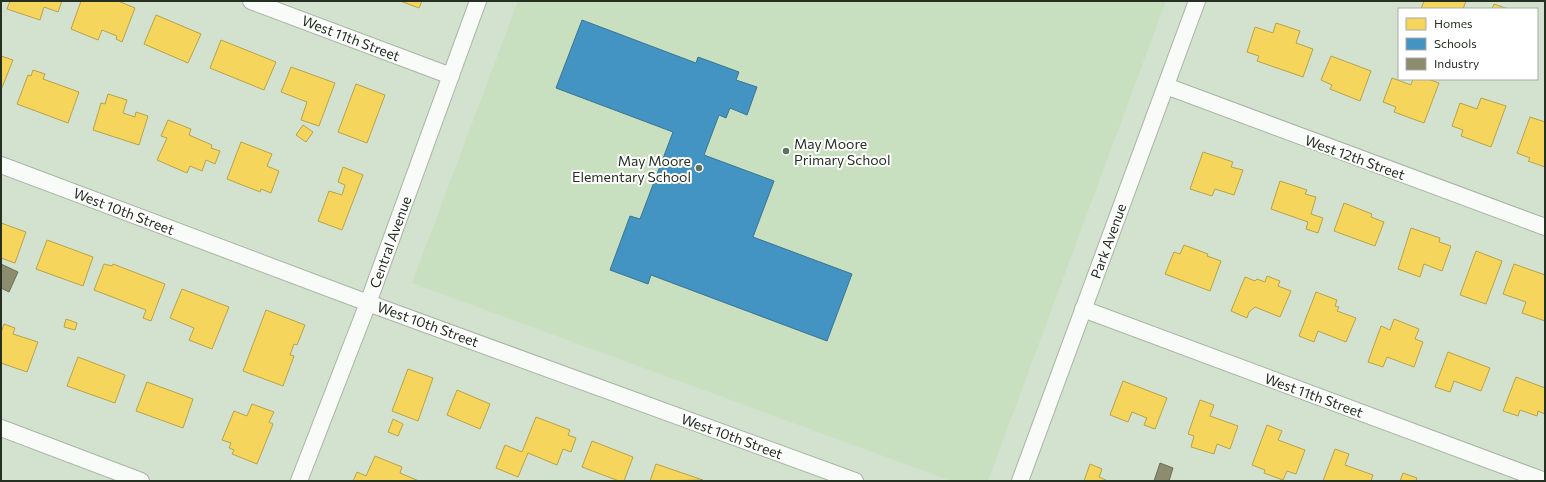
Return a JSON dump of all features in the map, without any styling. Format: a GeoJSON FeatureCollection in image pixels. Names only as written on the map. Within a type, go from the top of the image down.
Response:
{"type":"FeatureCollection","features":[{"type":"Feature","properties":{"kind":"street","name":"West 11th Street"},"geometry":{"type":"LineString","coordinates":[[251,1],[451,76]]}},
{"type":"Feature","properties":{"kind":"street","name":"Central Avenue"},"geometry":{"type":"LineString","coordinates":[[300,481],[368,303],[478,1]]}},
{"type":"Feature","properties":{"kind":"street","name":"Park Avenue"},"geometry":{"type":"LineString","coordinates":[[1020,481],[1197,1]]}},
{"type":"Feature","properties":{"kind":"street","name":"West 12th Street"},"geometry":{"type":"LineString","coordinates":[[1166,86],[1545,227]]}},
{"type":"Feature","properties":{"kind":"street","name":"West 10th Street"},"geometry":{"type":"LineString","coordinates":[[1,165],[368,303],[855,481]]}},
{"type":"Feature","properties":{"kind":"street","name":"West 11th Street"},"geometry":{"type":"LineString","coordinates":[[1083,309],[1545,481]]}},
{"type":"Feature","properties":{"kind":"street"},"geometry":{"type":"LineString","coordinates":[[1,428],[140,481]]}},
{"type":"Feature","properties":{"kind":"shaded area","name":"May Moore Primary School"},"geometry":{"type":"Polygon","coordinates":[[[518,1],[1166,1],[988,481],[951,481],[412,283],[518,1]]]}},
{"type":"Feature","properties":{"kind":"building: Homes"},"geometry":{"type":"Polygon","coordinates":[[[10,1],[62,1],[58,12],[44,7],[40,20],[7,9],[10,1]]]}},
{"type":"Feature","properties":{"kind":"building: Homes"},"geometry":{"type":"Polygon","coordinates":[[[81,1],[118,1],[135,8],[122,42],[116,39],[117,36],[102,30],[98,40],[71,29],[81,1]]]}},
{"type":"Feature","properties":{"kind":"building: Homes"},"geometry":{"type":"Polygon","coordinates":[[[400,1],[422,1],[419,8],[400,1]]]}},
{"type":"Feature","properties":{"kind":"building: Homes"},"geometry":{"type":"Polygon","coordinates":[[[1424,1],[1466,1],[1463,8],[1421,8],[1424,1]]]}},
{"type":"Feature","properties":{"kind":"building: Homes"},"geometry":{"type":"Polygon","coordinates":[[[1494,4],[1505,8],[1492,8],[1494,4]]]}},
{"type":"Feature","properties":{"kind":"building: Homes"},"geometry":{"type":"Polygon","coordinates":[[[156,15],[201,34],[188,63],[144,44],[156,15]]]}},
{"type":"Feature","properties":{"kind":"building: Homes"},"geometry":{"type":"Polygon","coordinates":[[[1276,23],[1300,31],[1296,43],[1313,49],[1303,77],[1257,61],[1259,56],[1247,52],[1255,27],[1273,33],[1276,23]]]}},
{"type":"Feature","properties":{"kind":"building: Homes"},"geometry":{"type":"Polygon","coordinates":[[[221,40],[276,62],[264,90],[210,68],[221,40]]]}},
{"type":"Feature","properties":{"kind":"building: Homes"},"geometry":{"type":"Polygon","coordinates":[[[1,56],[13,60],[1,90],[1,56]]]}},
{"type":"Feature","properties":{"kind":"building: Homes"},"geometry":{"type":"Polygon","coordinates":[[[1331,56],[1371,71],[1360,101],[1330,89],[1332,85],[1321,80],[1331,56]]]}},
{"type":"Feature","properties":{"kind":"building: Homes"},"geometry":{"type":"Polygon","coordinates":[[[291,67],[335,83],[319,126],[301,120],[307,102],[281,92],[291,67]]]}},
{"type":"Feature","properties":{"kind":"building: Homes"},"geometry":{"type":"Polygon","coordinates":[[[33,70],[45,74],[43,79],[79,92],[68,123],[17,104],[28,75],[31,76],[33,70]]]}},
{"type":"Feature","properties":{"kind":"building: Homes"},"geometry":{"type":"Polygon","coordinates":[[[1392,78],[1411,85],[1413,80],[1431,80],[1439,83],[1424,123],[1394,112],[1396,107],[1383,102],[1392,78]]]}},
{"type":"Feature","properties":{"kind":"building: Homes"},"geometry":{"type":"Polygon","coordinates":[[[356,84],[385,95],[367,143],[338,132],[356,84]]]}},
{"type":"Feature","properties":{"kind":"building: Homes"},"geometry":{"type":"Polygon","coordinates":[[[108,94],[127,100],[123,113],[135,117],[136,112],[148,116],[139,145],[93,130],[101,103],[105,104],[108,94]]]}},
{"type":"Feature","properties":{"kind":"building: Homes"},"geometry":{"type":"Polygon","coordinates":[[[1481,98],[1506,106],[1491,147],[1461,136],[1463,130],[1452,126],[1460,103],[1477,109],[1481,98]]]}},
{"type":"Feature","properties":{"kind":"building: Homes"},"geometry":{"type":"Polygon","coordinates":[[[1530,117],[1545,122],[1545,167],[1528,161],[1530,158],[1517,153],[1530,117]]]}},
{"type":"Feature","properties":{"kind":"building: Homes"},"geometry":{"type":"Polygon","coordinates":[[[168,120],[191,129],[189,135],[212,145],[211,148],[220,151],[215,164],[206,160],[202,171],[190,166],[187,173],[157,160],[167,138],[161,136],[168,120]]]}},
{"type":"Feature","properties":{"kind":"building: Homes"},"geometry":{"type":"Polygon","coordinates":[[[303,125],[313,132],[306,142],[296,135],[303,125]]]}},
{"type":"Feature","properties":{"kind":"building: Homes"},"geometry":{"type":"Polygon","coordinates":[[[241,142],[272,154],[267,166],[279,171],[271,193],[261,189],[260,192],[227,179],[241,142]]]}},
{"type":"Feature","properties":{"kind":"building: Homes"},"geometry":{"type":"Polygon","coordinates":[[[1203,152],[1233,162],[1231,167],[1243,170],[1234,195],[1215,189],[1212,196],[1190,189],[1203,152]]]}},
{"type":"Feature","properties":{"kind":"building: Homes"},"geometry":{"type":"Polygon","coordinates":[[[343,167],[363,175],[342,230],[318,221],[329,191],[342,195],[345,185],[338,182],[343,167]]]}},
{"type":"Feature","properties":{"kind":"building: Homes"},"geometry":{"type":"Polygon","coordinates":[[[1280,181],[1307,190],[1305,194],[1316,197],[1311,214],[1323,218],[1318,233],[1306,229],[1308,222],[1271,209],[1280,181]]]}},
{"type":"Feature","properties":{"kind":"building: Homes"},"geometry":{"type":"Polygon","coordinates":[[[1344,203],[1372,214],[1371,217],[1384,222],[1375,246],[1334,231],[1344,203]]]}},
{"type":"Feature","properties":{"kind":"building: Homes"},"geometry":{"type":"Polygon","coordinates":[[[1,223],[26,232],[15,263],[1,258],[1,223]]]}},
{"type":"Feature","properties":{"kind":"building: Homes"},"geometry":{"type":"Polygon","coordinates":[[[1411,228],[1440,238],[1439,242],[1451,246],[1442,271],[1424,264],[1420,277],[1398,269],[1411,228]]]}},
{"type":"Feature","properties":{"kind":"building: Homes"},"geometry":{"type":"Polygon","coordinates":[[[47,240],[93,257],[83,286],[36,269],[47,240]]]}},
{"type":"Feature","properties":{"kind":"building: Homes"},"geometry":{"type":"Polygon","coordinates":[[[1184,245],[1208,254],[1207,256],[1221,261],[1210,291],[1165,274],[1174,252],[1180,254],[1184,245]]]}},
{"type":"Feature","properties":{"kind":"building: Homes"},"geometry":{"type":"Polygon","coordinates":[[[1476,251],[1502,261],[1486,304],[1460,295],[1476,251]]]}},
{"type":"Feature","properties":{"kind":"building: Homes"},"geometry":{"type":"Polygon","coordinates":[[[104,264],[112,266],[113,264],[165,284],[151,321],[143,318],[146,310],[94,290],[104,264]]]}},
{"type":"Feature","properties":{"kind":"building: Homes"},"geometry":{"type":"Polygon","coordinates":[[[1514,264],[1545,275],[1545,321],[1522,313],[1526,302],[1503,294],[1514,264]]]}},
{"type":"Feature","properties":{"kind":"building: Homes"},"geometry":{"type":"Polygon","coordinates":[[[1267,276],[1280,281],[1278,286],[1291,291],[1280,317],[1255,307],[1249,312],[1247,318],[1231,311],[1245,277],[1255,281],[1257,279],[1265,282],[1267,276]]]}},
{"type":"Feature","properties":{"kind":"building: Homes"},"geometry":{"type":"Polygon","coordinates":[[[182,289],[229,307],[212,349],[189,340],[194,328],[170,318],[182,289]]]}},
{"type":"Feature","properties":{"kind":"building: Homes"},"geometry":{"type":"Polygon","coordinates":[[[1316,292],[1337,300],[1335,306],[1339,307],[1337,311],[1356,318],[1346,342],[1318,331],[1314,342],[1299,336],[1316,292]]]}},
{"type":"Feature","properties":{"kind":"building: Homes"},"geometry":{"type":"Polygon","coordinates":[[[266,310],[305,325],[297,345],[294,344],[290,355],[294,356],[283,386],[243,371],[266,310]]]}},
{"type":"Feature","properties":{"kind":"building: Homes"},"geometry":{"type":"Polygon","coordinates":[[[66,319],[77,323],[75,330],[64,327],[66,319]]]}},
{"type":"Feature","properties":{"kind":"building: Homes"},"geometry":{"type":"Polygon","coordinates":[[[1394,319],[1419,329],[1415,339],[1423,342],[1414,367],[1387,357],[1383,367],[1368,362],[1381,326],[1390,330],[1394,319]]]}},
{"type":"Feature","properties":{"kind":"building: Homes"},"geometry":{"type":"Polygon","coordinates":[[[4,324],[15,328],[13,334],[38,342],[27,372],[1,363],[1,333],[4,324]]]}},
{"type":"Feature","properties":{"kind":"building: Homes"},"geometry":{"type":"Polygon","coordinates":[[[1448,352],[1490,368],[1481,391],[1454,381],[1450,392],[1435,387],[1448,352]]]}},
{"type":"Feature","properties":{"kind":"building: Homes"},"geometry":{"type":"Polygon","coordinates":[[[78,357],[125,375],[115,403],[67,386],[78,357]]]}},
{"type":"Feature","properties":{"kind":"building: Homes"},"geometry":{"type":"Polygon","coordinates":[[[408,369],[433,378],[418,421],[392,411],[408,369]]]}},
{"type":"Feature","properties":{"kind":"building: Homes"},"geometry":{"type":"Polygon","coordinates":[[[1516,377],[1545,388],[1545,414],[1538,411],[1537,416],[1520,410],[1518,416],[1503,411],[1516,377]]]}},
{"type":"Feature","properties":{"kind":"building: Homes"},"geometry":{"type":"Polygon","coordinates":[[[1123,381],[1167,398],[1155,429],[1144,425],[1147,418],[1132,412],[1128,422],[1110,415],[1123,381]]]}},
{"type":"Feature","properties":{"kind":"building: Homes"},"geometry":{"type":"Polygon","coordinates":[[[147,382],[193,399],[183,428],[136,411],[147,382]]]}},
{"type":"Feature","properties":{"kind":"building: Homes"},"geometry":{"type":"Polygon","coordinates":[[[457,390],[490,404],[480,429],[447,415],[457,390]]]}},
{"type":"Feature","properties":{"kind":"building: Homes"},"geometry":{"type":"Polygon","coordinates":[[[1200,400],[1214,405],[1210,416],[1238,426],[1230,449],[1217,444],[1214,454],[1191,447],[1194,436],[1188,434],[1200,400]]]}},
{"type":"Feature","properties":{"kind":"building: Homes"},"geometry":{"type":"Polygon","coordinates":[[[252,404],[274,412],[269,422],[273,424],[257,464],[232,454],[234,450],[229,448],[231,443],[222,440],[234,411],[247,416],[252,404]]]}},
{"type":"Feature","properties":{"kind":"building: Homes"},"geometry":{"type":"Polygon","coordinates":[[[536,417],[570,430],[568,435],[576,438],[571,452],[563,449],[557,465],[528,453],[518,477],[496,468],[505,445],[522,452],[536,417]]]}},
{"type":"Feature","properties":{"kind":"building: Homes"},"geometry":{"type":"Polygon","coordinates":[[[393,419],[403,424],[398,436],[388,432],[393,419]]]}},
{"type":"Feature","properties":{"kind":"building: Homes"},"geometry":{"type":"Polygon","coordinates":[[[1267,425],[1282,431],[1278,440],[1305,450],[1296,474],[1287,471],[1283,480],[1264,473],[1265,470],[1252,465],[1267,425]]]}},
{"type":"Feature","properties":{"kind":"building: Homes"},"geometry":{"type":"Polygon","coordinates":[[[592,441],[633,457],[624,481],[619,481],[582,467],[592,441]]]}},
{"type":"Feature","properties":{"kind":"building: Homes"},"geometry":{"type":"Polygon","coordinates":[[[1335,449],[1349,454],[1345,465],[1373,475],[1371,481],[1323,481],[1335,449]]]}},
{"type":"Feature","properties":{"kind":"building: Homes"},"geometry":{"type":"Polygon","coordinates":[[[375,456],[402,467],[400,473],[419,481],[353,481],[357,472],[366,476],[375,456]]]}},
{"type":"Feature","properties":{"kind":"building: Homes"},"geometry":{"type":"Polygon","coordinates":[[[656,464],[703,480],[650,481],[656,464]]]}},
{"type":"Feature","properties":{"kind":"building: Homes"},"geometry":{"type":"Polygon","coordinates":[[[1090,464],[1102,469],[1099,477],[1108,481],[1084,481],[1090,464]]]}},
{"type":"Feature","properties":{"kind":"building: Homes"},"geometry":{"type":"Polygon","coordinates":[[[1403,473],[1417,478],[1416,481],[1400,481],[1403,473]]]}},
{"type":"Feature","properties":{"kind":"building: Schools","name":"May Moore Elementary School"},"geometry":{"type":"Polygon","coordinates":[[[582,20],[696,63],[698,57],[739,72],[736,80],[757,87],[747,115],[730,108],[726,118],[719,115],[704,155],[774,181],[753,237],[852,274],[827,341],[651,275],[648,284],[610,270],[630,216],[640,219],[673,132],[556,88],[582,20]]]}},
{"type":"Feature","properties":{"kind":"building: Industry"},"geometry":{"type":"Polygon","coordinates":[[[1,264],[18,272],[9,292],[1,288],[1,264]]]}},
{"type":"Feature","properties":{"kind":"building: Industry"},"geometry":{"type":"Polygon","coordinates":[[[1160,463],[1173,468],[1169,481],[1154,481],[1160,463]]]}},
{"type":"Feature","properties":{"kind":"place","name":"May Moore Primary School"},"geometry":{"type":"Point","coordinates":[786,151]}},
{"type":"Feature","properties":{"kind":"place","name":"May Moore Elementary School"},"geometry":{"type":"Point","coordinates":[699,168]}}]}
